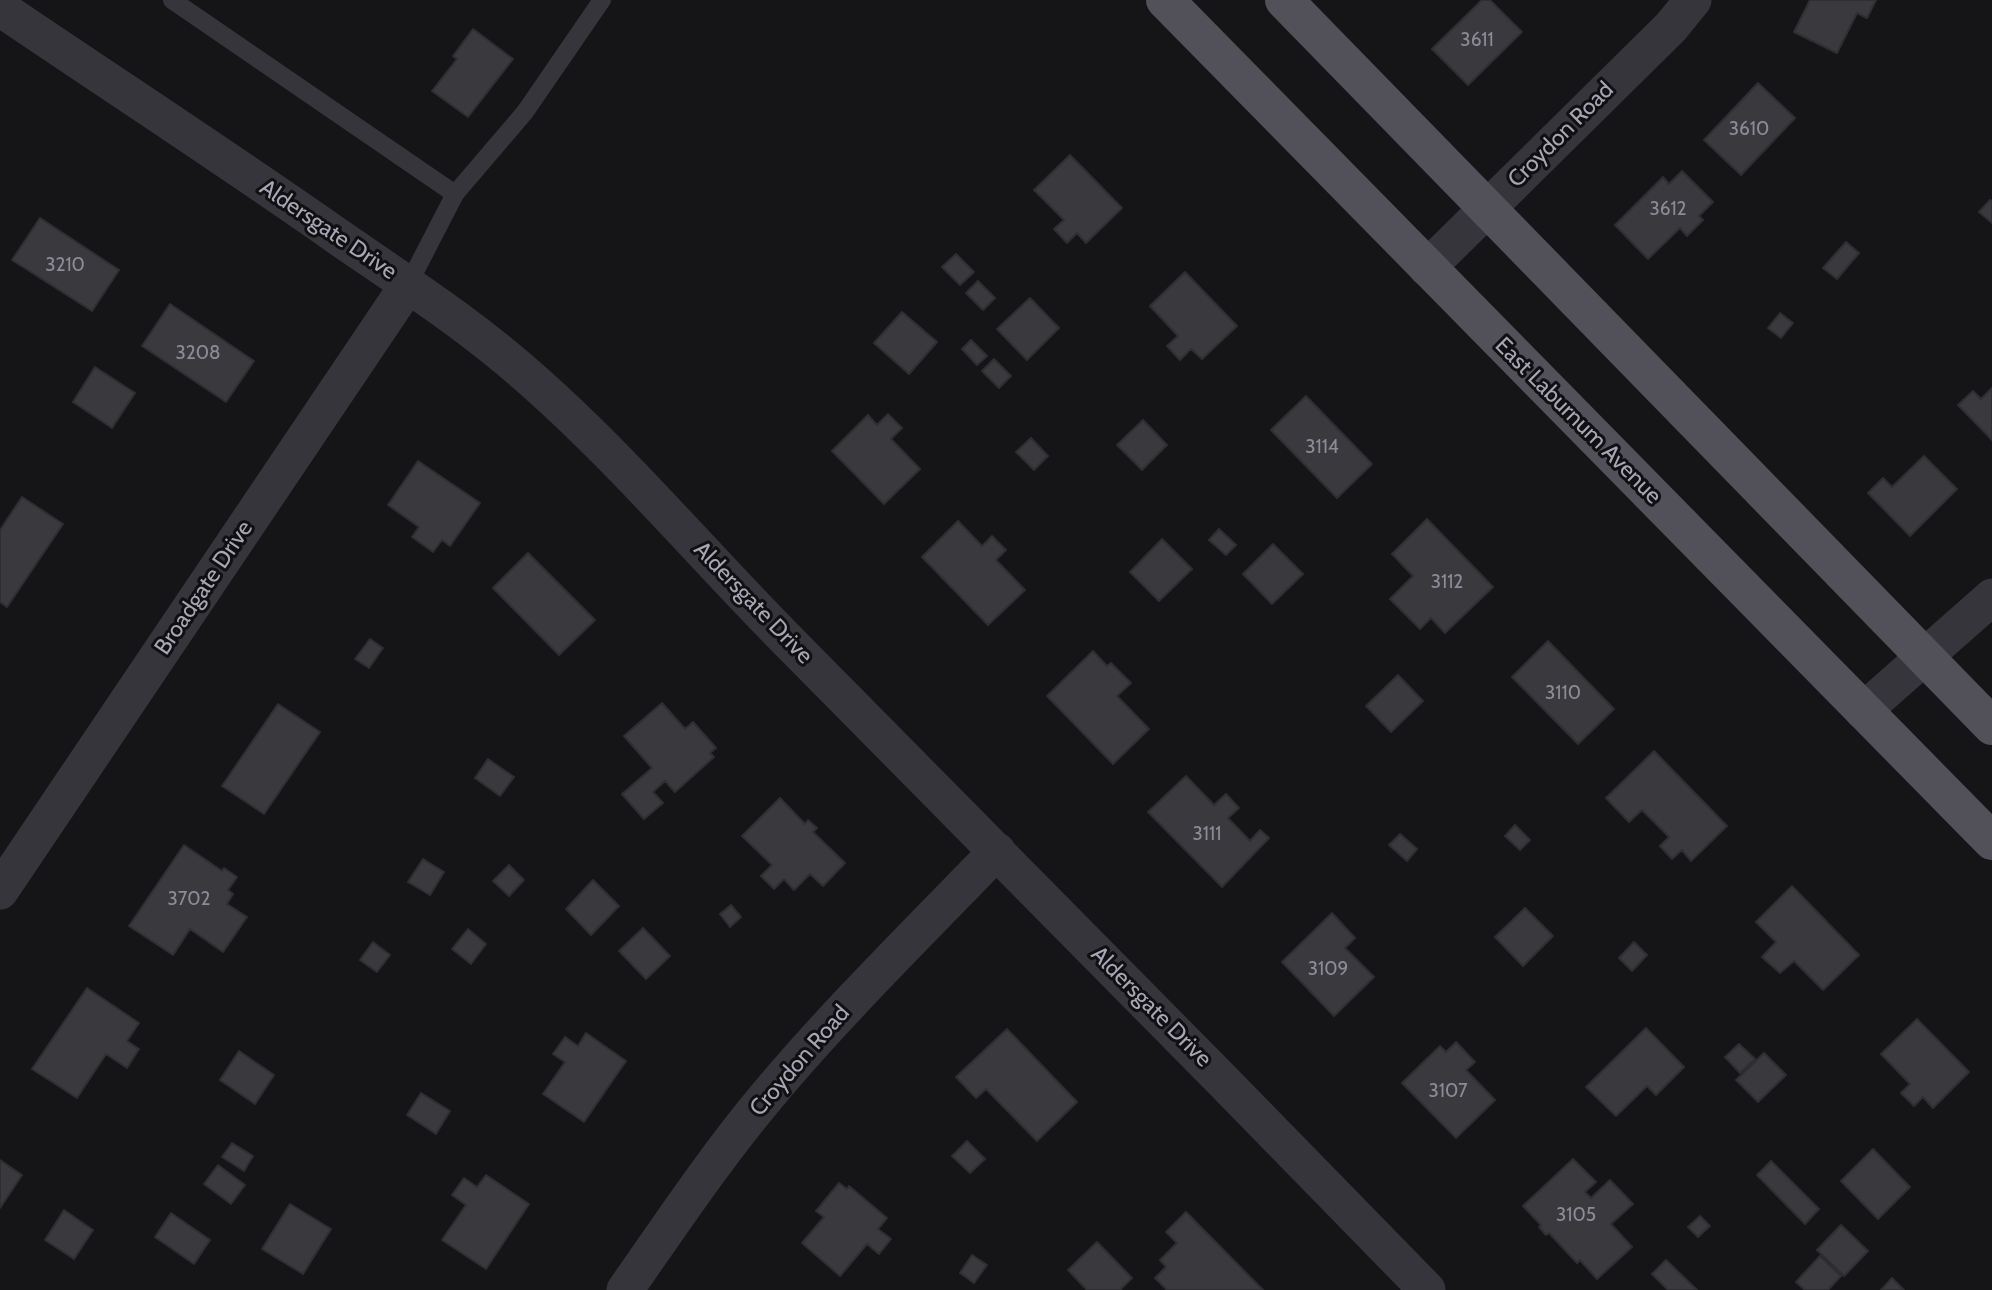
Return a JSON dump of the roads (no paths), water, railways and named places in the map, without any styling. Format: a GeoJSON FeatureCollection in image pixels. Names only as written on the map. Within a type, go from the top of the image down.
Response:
{"type":"FeatureCollection","features":[{"type":"Feature","properties":{"kind":"main road","name":"East Laburnum Avenue"},"geometry":{"type":"LineString","coordinates":[[1165,0],[1992,841]]}},
{"type":"Feature","properties":{"kind":"main road"},"geometry":{"type":"LineString","coordinates":[[1284,0],[1992,726]]}},
{"type":"Feature","properties":{"kind":"street","name":"Croydon Road"},"geometry":{"type":"LineString","coordinates":[[1427,268],[1671,27],[1693,0]]}},
{"type":"Feature","properties":{"kind":"street","name":"Aldersgate Drive"},"geometry":{"type":"LineString","coordinates":[[0,8],[408,285],[512,363],[569,415],[681,527],[771,624],[1427,1290]]}},
{"type":"Feature","properties":{"kind":"street","name":"Broadgate Drive"},"geometry":{"type":"LineString","coordinates":[[0,891],[408,285]]}},
{"type":"Feature","properties":{"kind":"street"},"geometry":{"type":"LineString","coordinates":[[1863,711],[1992,597]]}},
{"type":"Feature","properties":{"kind":"street","name":"Croydon Road"},"geometry":{"type":"LineString","coordinates":[[625,1290],[705,1174],[766,1097],[831,1022],[997,851]]}},
{"type":"Feature","properties":{"kind":"lane"},"geometry":{"type":"LineString","coordinates":[[172,0],[455,194]]}},
{"type":"Feature","properties":{"kind":"lane"},"geometry":{"type":"LineString","coordinates":[[408,285],[455,194],[525,112],[601,0]]}}]}
